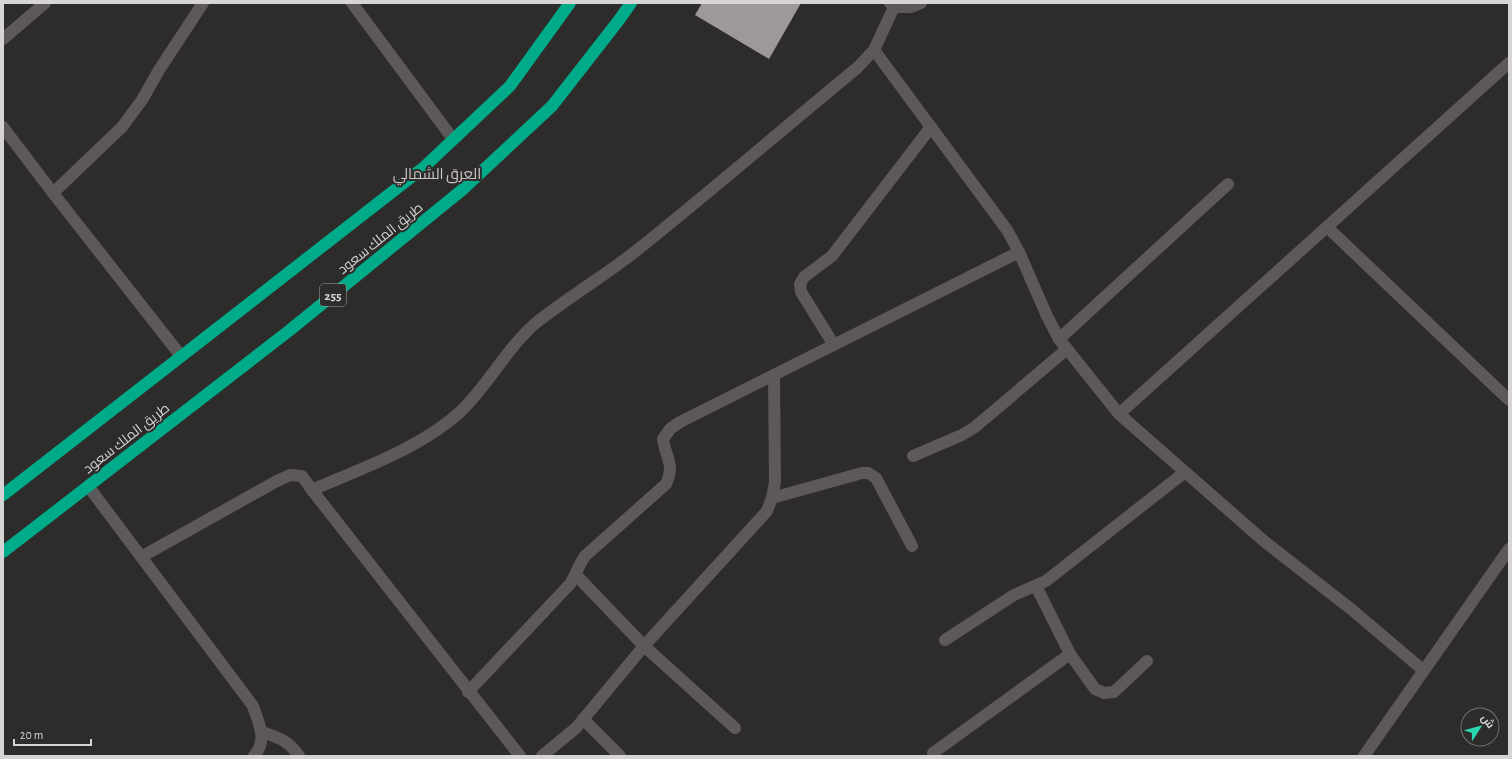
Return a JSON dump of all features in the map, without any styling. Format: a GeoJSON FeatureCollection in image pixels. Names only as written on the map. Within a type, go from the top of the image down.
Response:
{"type":"FeatureCollection","features":[{"type":"Feature","properties":{"kind":"highway","name":"طريق الملك سعود"},"geometry":{"type":"LineString","coordinates":[[3,495],[423,168],[510,86],[570,3]]}},
{"type":"Feature","properties":{"kind":"highway","name":"طريق الملك سعود"},"geometry":{"type":"LineString","coordinates":[[3,552],[290,330],[462,190],[552,106],[631,3]]}},
{"type":"Feature","properties":{"kind":"street"},"geometry":{"type":"LineString","coordinates":[[3,39],[45,3]]}},
{"type":"Feature","properties":{"kind":"street"},"geometry":{"type":"LineString","coordinates":[[53,193],[122,127],[142,100],[159,70],[202,3]]}},
{"type":"Feature","properties":{"kind":"street"},"geometry":{"type":"LineString","coordinates":[[352,3],[454,139]]}},
{"type":"Feature","properties":{"kind":"street"},"geometry":{"type":"LineString","coordinates":[[312,490],[415,444],[439,429],[460,412],[535,324],[635,252],[857,68],[874,50],[892,5],[911,7],[921,3]]}},
{"type":"Feature","properties":{"kind":"street"},"geometry":{"type":"LineString","coordinates":[[874,50],[1007,230],[1019,252],[1047,316],[1059,339],[1119,414],[1265,542],[1351,609],[1423,670]]}},
{"type":"Feature","properties":{"kind":"street"},"geometry":{"type":"LineString","coordinates":[[1119,414],[1509,63]]}},
{"type":"Feature","properties":{"kind":"street"},"geometry":{"type":"LineString","coordinates":[[3,127],[181,356]]}},
{"type":"Feature","properties":{"kind":"street"},"geometry":{"type":"LineString","coordinates":[[834,345],[801,292],[800,284],[804,277],[832,256],[931,127]]}},
{"type":"Feature","properties":{"kind":"street"},"geometry":{"type":"LineString","coordinates":[[1059,339],[1228,184]]}},
{"type":"Feature","properties":{"kind":"street"},"geometry":{"type":"LineString","coordinates":[[1327,227],[1509,400]]}},
{"type":"Feature","properties":{"kind":"street"},"geometry":{"type":"LineString","coordinates":[[468,692],[570,584],[576,575],[579,564],[585,556],[666,484],[670,475],[671,466],[664,449],[662,439],[680,422],[1019,252]]}},
{"type":"Feature","properties":{"kind":"street"},"geometry":{"type":"LineString","coordinates":[[913,456],[962,435],[975,427],[1067,349]]}},
{"type":"Feature","properties":{"kind":"street"},"geometry":{"type":"LineString","coordinates":[[542,756],[576,728],[644,646],[767,511],[772,498],[775,482],[774,375]]}},
{"type":"Feature","properties":{"kind":"street"},"geometry":{"type":"LineString","coordinates":[[944,640],[1014,595],[1046,581],[1185,472]]}},
{"type":"Feature","properties":{"kind":"street"},"geometry":{"type":"LineString","coordinates":[[772,498],[862,473],[868,473],[876,478],[912,546]]}},
{"type":"Feature","properties":{"kind":"street"},"geometry":{"type":"LineString","coordinates":[[141,557],[274,482],[290,475],[302,476],[468,692],[520,756]]}},
{"type":"Feature","properties":{"kind":"street"},"geometry":{"type":"LineString","coordinates":[[88,486],[253,706],[262,732],[260,749],[254,756]]}},
{"type":"Feature","properties":{"kind":"street"},"geometry":{"type":"LineString","coordinates":[[1364,756],[1509,549]]}},
{"type":"Feature","properties":{"kind":"street"},"geometry":{"type":"LineString","coordinates":[[576,575],[644,646],[735,728]]}},
{"type":"Feature","properties":{"kind":"street"},"geometry":{"type":"LineString","coordinates":[[1036,586],[1070,654],[1095,689],[1104,692],[1114,692],[1147,661]]}},
{"type":"Feature","properties":{"kind":"street"},"geometry":{"type":"LineString","coordinates":[[933,752],[1070,654]]}},
{"type":"Feature","properties":{"kind":"street"},"geometry":{"type":"LineString","coordinates":[[583,719],[620,756]]}},
{"type":"Feature","properties":{"kind":"street"},"geometry":{"type":"LineString","coordinates":[[262,732],[282,739],[290,744],[299,756]]}},
{"type":"Feature","properties":{"kind":"building"},"geometry":{"type":"Polygon","coordinates":[[[702,3],[801,3],[769,59],[695,15],[702,3]]]}},
{"type":"Feature","properties":{"kind":"district","name":"العرق الشمالي"},"geometry":{"type":"Point","coordinates":[437,174]}}]}
